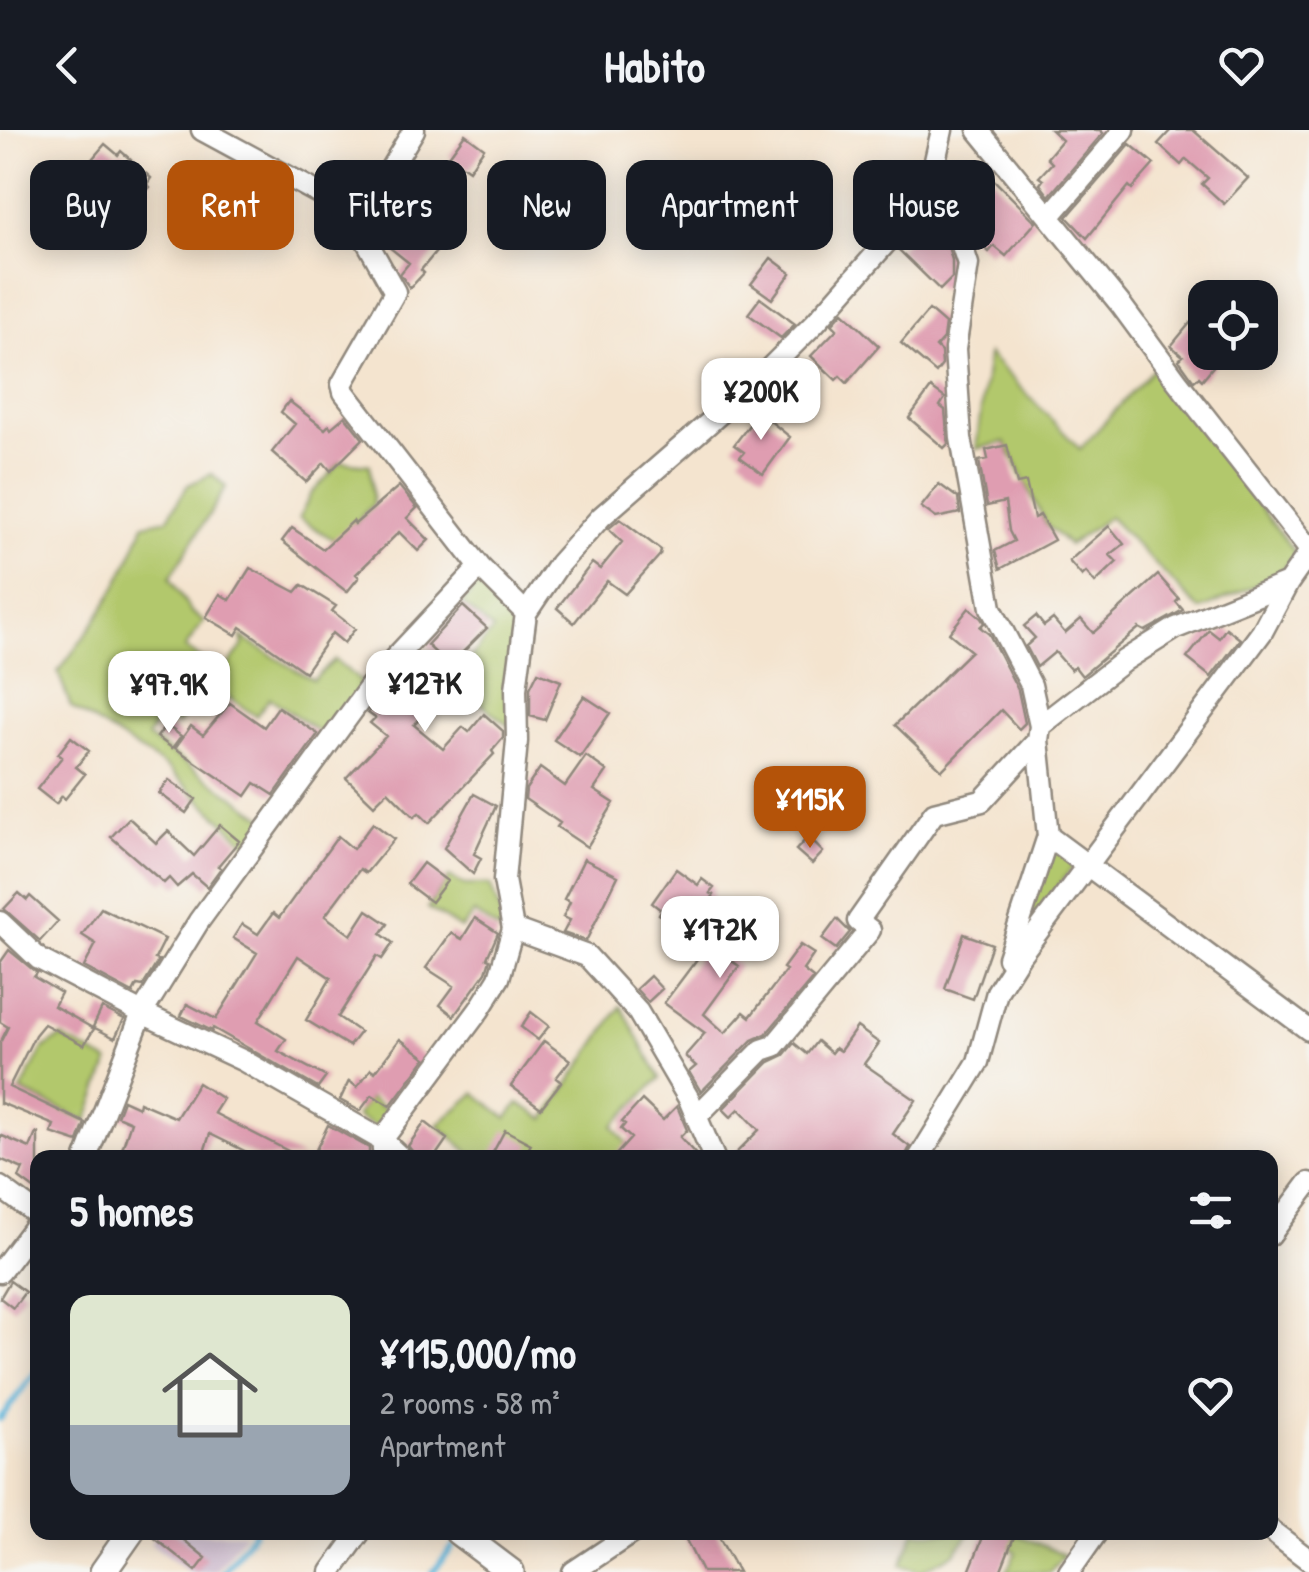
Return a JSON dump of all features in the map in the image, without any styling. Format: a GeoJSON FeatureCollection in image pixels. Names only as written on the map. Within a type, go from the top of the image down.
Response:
{"type":"FeatureCollection","features":[{"type":"Feature","properties":{"kind":"main road"},"geometry":{"type":"LineString","coordinates":[[103,1572],[125,1540]]}},
{"type":"Feature","properties":{"kind":"main road"},"geometry":{"type":"LineString","coordinates":[[469,1540],[511,1572]]}},
{"type":"Feature","properties":{"kind":"street"},"geometry":{"type":"LineString","coordinates":[[202,130],[314,191]]}},
{"type":"Feature","properties":{"kind":"street"},"geometry":{"type":"LineString","coordinates":[[396,160],[414,130]]}},
{"type":"Feature","properties":{"kind":"street"},"geometry":{"type":"LineString","coordinates":[[935,160],[942,130]]}},
{"type":"Feature","properties":{"kind":"street"},"geometry":{"type":"LineString","coordinates":[[978,130],[1122,304],[1177,381],[1308,546],[1262,632],[1085,864],[998,992]]}},
{"type":"Feature","properties":{"kind":"street"},"geometry":{"type":"LineString","coordinates":[[1048,218],[1124,130]]}},
{"type":"Feature","properties":{"kind":"street"},"geometry":{"type":"LineString","coordinates":[[372,250],[395,292],[342,384],[344,392],[480,567],[526,612]]}},
{"type":"Feature","properties":{"kind":"street"},"geometry":{"type":"LineString","coordinates":[[0,922],[40,958],[142,1013],[244,1061],[383,1149],[499,978],[513,929],[504,880],[517,741],[516,690],[526,612],[559,564],[601,518],[768,370],[879,250]]}},
{"type":"Feature","properties":{"kind":"street"},"geometry":{"type":"LineString","coordinates":[[925,1150],[978,1062],[1048,836],[1031,685],[991,608],[962,438],[955,349],[968,264],[963,250]]}},
{"type":"Feature","properties":{"kind":"street"},"geometry":{"type":"LineString","coordinates":[[89,1150],[142,1013],[199,921],[377,677],[480,567]]}},
{"type":"Feature","properties":{"kind":"street"},"geometry":{"type":"LineString","coordinates":[[696,1117],[762,1050],[774,1046],[870,930],[858,921],[934,814],[982,801],[1039,733],[1125,660],[1176,628],[1288,582]]}},
{"type":"Feature","properties":{"kind":"street"},"geometry":{"type":"LineString","coordinates":[[1048,836],[1309,1030]]}},
{"type":"Feature","properties":{"kind":"street"},"geometry":{"type":"LineString","coordinates":[[513,929],[587,956],[638,1012],[710,1150]]}},
{"type":"Feature","properties":{"kind":"street"},"geometry":{"type":"LineString","coordinates":[[1278,1224],[1309,1182]]}},
{"type":"Feature","properties":{"kind":"street"},"geometry":{"type":"LineString","coordinates":[[0,1188],[30,1212]]}},
{"type":"Feature","properties":{"kind":"street"},"geometry":{"type":"LineString","coordinates":[[0,1272],[30,1229]]}},
{"type":"Feature","properties":{"kind":"street"},"geometry":{"type":"LineString","coordinates":[[1278,1536],[1309,1560]]}},
{"type":"Feature","properties":{"kind":"street"},"geometry":{"type":"LineString","coordinates":[[331,1572],[354,1540]]}},
{"type":"Feature","properties":{"kind":"street"},"geometry":{"type":"LineString","coordinates":[[574,1572],[621,1540]]}},
{"type":"Feature","properties":{"kind":"street"},"geometry":{"type":"LineString","coordinates":[[1069,1572],[1091,1540]]}},
{"type":"Feature","properties":{"kind":"shaded area"},"geometry":{"type":"Polygon","coordinates":[[[240,1540],[215,1572],[190,1572],[150,1543],[240,1540]]]}},
{"type":"Feature","properties":{"kind":"green space"},"geometry":{"type":"Polygon","coordinates":[[[988,354],[1080,449],[1154,368],[1296,554],[1275,577],[1200,610],[1109,517],[1069,545],[1047,526],[1005,442],[976,449],[988,354]]]}},
{"type":"Feature","properties":{"kind":"green space"},"geometry":{"type":"Polygon","coordinates":[[[341,462],[370,465],[373,504],[337,542],[299,518],[311,494],[341,462]]]}},
{"type":"Feature","properties":{"kind":"green space"},"geometry":{"type":"Polygon","coordinates":[[[212,474],[226,487],[170,578],[191,612],[204,621],[185,648],[223,674],[243,645],[241,637],[313,680],[335,660],[364,684],[328,738],[270,698],[256,716],[209,684],[178,724],[161,715],[147,737],[268,820],[250,847],[166,767],[71,707],[58,672],[107,602],[144,524],[167,519],[188,485],[212,474]]]}},
{"type":"Feature","properties":{"kind":"green space"},"geometry":{"type":"Polygon","coordinates":[[[482,581],[521,620],[510,727],[453,680],[493,630],[462,603],[482,581]]]}},
{"type":"Feature","properties":{"kind":"green space"},"geometry":{"type":"Polygon","coordinates":[[[1049,842],[1075,864],[1030,925],[1026,921],[1049,842]]]}},
{"type":"Feature","properties":{"kind":"green space"},"geometry":{"type":"Polygon","coordinates":[[[449,877],[465,885],[490,885],[503,920],[503,933],[474,913],[461,929],[428,908],[449,877]]]}},
{"type":"Feature","properties":{"kind":"green space"},"geometry":{"type":"Polygon","coordinates":[[[621,1006],[660,1078],[613,1126],[629,1150],[466,1150],[438,1125],[475,1093],[507,1118],[519,1103],[545,1119],[621,1006]]]}},
{"type":"Feature","properties":{"kind":"green space"},"geometry":{"type":"Polygon","coordinates":[[[61,1037],[109,1062],[87,1121],[21,1091],[42,1050],[61,1037]]]}},
{"type":"Feature","properties":{"kind":"green space"},"geometry":{"type":"Polygon","coordinates":[[[369,1098],[390,1113],[375,1127],[356,1116],[369,1098]]]}},
{"type":"Feature","properties":{"kind":"green space"},"geometry":{"type":"Polygon","coordinates":[[[911,1540],[965,1540],[955,1553],[921,1571],[902,1565],[911,1540]]]}},
{"type":"Feature","properties":{"kind":"green space"},"geometry":{"type":"Polygon","coordinates":[[[1012,1540],[1030,1540],[1064,1555],[1049,1572],[1006,1572],[1016,1552],[1007,1546],[1012,1540]]]}},
{"type":"Feature","properties":{"kind":"building"},"geometry":{"type":"Polygon","coordinates":[[[1051,130],[1103,133],[1049,196],[1039,177],[1052,163],[1047,158],[1062,140],[1051,130]]]}},
{"type":"Feature","properties":{"kind":"building"},"geometry":{"type":"Polygon","coordinates":[[[1171,130],[1193,130],[1248,178],[1224,204],[1202,184],[1208,178],[1186,159],[1181,165],[1158,144],[1171,130]]]}},
{"type":"Feature","properties":{"kind":"building"},"geometry":{"type":"Polygon","coordinates":[[[465,134],[484,148],[469,170],[467,160],[449,156],[465,134]]]}},
{"type":"Feature","properties":{"kind":"building"},"geometry":{"type":"Polygon","coordinates":[[[105,144],[131,160],[91,160],[105,144]]]}},
{"type":"Feature","properties":{"kind":"building"},"geometry":{"type":"Polygon","coordinates":[[[1130,144],[1154,164],[1132,189],[1129,186],[1087,238],[1067,217],[1130,144]]]}},
{"type":"Feature","properties":{"kind":"building"},"geometry":{"type":"Polygon","coordinates":[[[995,181],[1036,222],[1006,256],[995,247],[995,181]]]}},
{"type":"Feature","properties":{"kind":"building"},"geometry":{"type":"Polygon","coordinates":[[[393,250],[438,250],[410,288],[400,274],[409,263],[393,250]]]}},
{"type":"Feature","properties":{"kind":"building"},"geometry":{"type":"Polygon","coordinates":[[[899,250],[949,250],[952,278],[940,290],[899,250]]]}},
{"type":"Feature","properties":{"kind":"building"},"geometry":{"type":"Polygon","coordinates":[[[771,258],[791,273],[772,299],[751,284],[771,258]]]}},
{"type":"Feature","properties":{"kind":"building"},"geometry":{"type":"Polygon","coordinates":[[[760,298],[795,324],[781,338],[748,314],[760,298]]]}},
{"type":"Feature","properties":{"kind":"building"},"geometry":{"type":"Polygon","coordinates":[[[929,310],[945,324],[943,339],[936,347],[941,352],[942,365],[936,373],[901,343],[929,310]]]}},
{"type":"Feature","properties":{"kind":"building"},"geometry":{"type":"Polygon","coordinates":[[[843,312],[879,346],[847,383],[840,376],[836,380],[811,356],[837,329],[832,324],[843,312]]]}},
{"type":"Feature","properties":{"kind":"building"},"geometry":{"type":"Polygon","coordinates":[[[1188,325],[1188,370],[1210,370],[1202,380],[1199,377],[1194,381],[1179,360],[1183,356],[1171,346],[1188,325]]]}},
{"type":"Feature","properties":{"kind":"building"},"geometry":{"type":"Polygon","coordinates":[[[931,388],[945,398],[940,406],[945,410],[948,444],[944,448],[909,418],[931,388]]]}},
{"type":"Feature","properties":{"kind":"building"},"geometry":{"type":"Polygon","coordinates":[[[289,401],[325,429],[345,416],[363,439],[331,471],[324,463],[306,482],[272,452],[295,424],[281,412],[289,401]]]}},
{"type":"Feature","properties":{"kind":"building"},"geometry":{"type":"Polygon","coordinates":[[[759,412],[790,437],[763,474],[740,457],[744,452],[734,445],[759,412]]]}},
{"type":"Feature","properties":{"kind":"building"},"geometry":{"type":"Polygon","coordinates":[[[1007,445],[1017,484],[1026,482],[1034,518],[1040,515],[1054,540],[1000,569],[995,551],[1014,541],[1005,502],[987,506],[979,461],[988,459],[986,450],[1007,445]]]}},
{"type":"Feature","properties":{"kind":"building"},"geometry":{"type":"Polygon","coordinates":[[[939,484],[958,498],[960,513],[936,518],[921,507],[939,484]]]}},
{"type":"Feature","properties":{"kind":"building"},"geometry":{"type":"Polygon","coordinates":[[[399,486],[417,508],[407,518],[429,540],[418,551],[399,532],[356,574],[359,577],[347,592],[282,541],[292,528],[323,549],[399,486]]]}},
{"type":"Feature","properties":{"kind":"building"},"geometry":{"type":"Polygon","coordinates":[[[620,519],[661,550],[660,555],[625,594],[607,581],[574,623],[557,608],[592,563],[600,569],[622,542],[608,529],[620,519]]]}},
{"type":"Feature","properties":{"kind":"building"},"geometry":{"type":"Polygon","coordinates":[[[1109,526],[1124,544],[1110,555],[1117,562],[1095,583],[1086,572],[1082,576],[1069,561],[1109,526]]]}},
{"type":"Feature","properties":{"kind":"building"},"geometry":{"type":"Polygon","coordinates":[[[250,568],[296,592],[302,585],[336,606],[332,611],[355,629],[344,643],[332,633],[305,672],[241,627],[236,635],[206,617],[220,594],[230,600],[250,568]]]}},
{"type":"Feature","properties":{"kind":"building"},"geometry":{"type":"Polygon","coordinates":[[[1158,575],[1179,599],[1176,602],[1183,610],[1145,631],[1139,628],[1082,676],[1055,652],[1037,667],[1026,646],[1035,638],[1024,626],[1036,616],[1044,626],[1053,619],[1065,633],[1081,619],[1093,633],[1158,575]]]}},
{"type":"Feature","properties":{"kind":"building"},"geometry":{"type":"Polygon","coordinates":[[[463,606],[487,628],[438,677],[449,688],[414,725],[443,749],[463,727],[469,732],[484,714],[503,731],[503,738],[492,751],[494,754],[429,823],[419,813],[414,817],[388,791],[374,805],[346,778],[386,736],[370,723],[375,718],[368,713],[393,680],[404,690],[438,655],[427,645],[463,606]]]}},
{"type":"Feature","properties":{"kind":"building"},"geometry":{"type":"Polygon","coordinates":[[[969,608],[984,623],[980,627],[989,634],[1018,690],[1025,723],[1019,729],[1001,710],[942,770],[895,725],[971,651],[949,633],[969,608]]]}},
{"type":"Feature","properties":{"kind":"building"},"geometry":{"type":"Polygon","coordinates":[[[1226,628],[1240,639],[1211,677],[1187,658],[1209,630],[1219,638],[1226,628]]]}},
{"type":"Feature","properties":{"kind":"building"},"geometry":{"type":"Polygon","coordinates":[[[538,672],[561,681],[545,720],[530,716],[530,688],[538,672]]]}},
{"type":"Feature","properties":{"kind":"building"},"geometry":{"type":"Polygon","coordinates":[[[584,696],[610,713],[580,757],[554,740],[584,696]]]}},
{"type":"Feature","properties":{"kind":"building"},"geometry":{"type":"Polygon","coordinates":[[[230,703],[264,727],[278,707],[318,734],[274,795],[255,783],[246,796],[175,748],[191,726],[203,735],[230,703]]]}},
{"type":"Feature","properties":{"kind":"building"},"geometry":{"type":"Polygon","coordinates":[[[166,725],[181,736],[172,748],[157,737],[166,725]]]}},
{"type":"Feature","properties":{"kind":"building"},"geometry":{"type":"Polygon","coordinates":[[[71,737],[89,751],[76,767],[85,774],[56,804],[37,789],[62,757],[58,754],[71,737]]]}},
{"type":"Feature","properties":{"kind":"building"},"geometry":{"type":"Polygon","coordinates":[[[586,756],[607,771],[594,790],[614,803],[587,847],[525,799],[526,789],[540,768],[565,786],[586,756]]]}},
{"type":"Feature","properties":{"kind":"building"},"geometry":{"type":"Polygon","coordinates":[[[169,780],[196,799],[186,813],[159,793],[169,780]]]}},
{"type":"Feature","properties":{"kind":"building"},"geometry":{"type":"Polygon","coordinates":[[[474,794],[496,806],[474,854],[481,858],[473,874],[444,848],[474,794]]]}},
{"type":"Feature","properties":{"kind":"building"},"geometry":{"type":"Polygon","coordinates":[[[129,818],[156,843],[168,831],[194,856],[220,825],[239,841],[207,887],[192,874],[177,887],[169,878],[164,883],[111,837],[129,818]]]}},
{"type":"Feature","properties":{"kind":"building"},"geometry":{"type":"Polygon","coordinates":[[[373,823],[394,839],[366,873],[360,869],[325,916],[351,935],[367,910],[388,924],[381,934],[393,943],[382,959],[377,956],[338,1017],[360,1032],[349,1046],[306,1020],[331,978],[298,956],[258,1021],[286,1039],[278,1051],[326,1077],[318,1088],[213,1028],[212,1031],[181,1016],[187,1004],[216,1019],[257,953],[233,938],[242,924],[258,934],[273,913],[279,918],[338,836],[353,849],[373,823]]]}},
{"type":"Feature","properties":{"kind":"building"},"geometry":{"type":"Polygon","coordinates":[[[808,837],[823,852],[812,864],[796,850],[808,837]]]}},
{"type":"Feature","properties":{"kind":"building"},"geometry":{"type":"Polygon","coordinates":[[[584,859],[618,876],[586,941],[563,933],[570,920],[563,917],[570,902],[564,899],[584,859]]]}},
{"type":"Feature","properties":{"kind":"building"},"geometry":{"type":"Polygon","coordinates":[[[423,863],[447,881],[431,902],[407,884],[423,863]]]}},
{"type":"Feature","properties":{"kind":"building"},"geometry":{"type":"Polygon","coordinates":[[[676,869],[698,885],[702,879],[714,888],[710,893],[714,895],[704,909],[736,932],[721,953],[739,966],[704,1014],[725,1033],[744,1012],[750,1017],[800,945],[814,954],[803,970],[813,978],[766,1034],[752,1040],[701,1092],[689,1072],[696,1066],[685,1056],[705,1033],[664,1003],[709,943],[678,920],[674,925],[652,903],[676,869]]]}},
{"type":"Feature","properties":{"kind":"building"},"geometry":{"type":"Polygon","coordinates":[[[19,893],[27,900],[30,896],[58,921],[40,941],[4,909],[19,893]]]}},
{"type":"Feature","properties":{"kind":"building"},"geometry":{"type":"Polygon","coordinates":[[[101,908],[165,939],[155,959],[159,960],[143,986],[137,985],[133,993],[84,967],[96,944],[82,935],[101,908]]]}},
{"type":"Feature","properties":{"kind":"building"},"geometry":{"type":"Polygon","coordinates":[[[475,918],[498,933],[487,958],[490,959],[486,972],[454,1016],[440,1005],[454,986],[426,968],[451,933],[462,939],[475,918]]]}},
{"type":"Feature","properties":{"kind":"building"},"geometry":{"type":"Polygon","coordinates":[[[837,919],[850,932],[836,949],[822,939],[837,919]]]}},
{"type":"Feature","properties":{"kind":"building"},"geometry":{"type":"Polygon","coordinates":[[[964,934],[992,944],[973,999],[945,989],[964,934]]]}},
{"type":"Feature","properties":{"kind":"building"},"geometry":{"type":"Polygon","coordinates":[[[9,950],[37,973],[34,977],[61,993],[54,1006],[94,1029],[84,1045],[44,1024],[9,1087],[85,1123],[78,1142],[51,1133],[54,1125],[0,1105],[0,1043],[8,1027],[0,1022],[0,963],[9,950]]]}},
{"type":"Feature","properties":{"kind":"building"},"geometry":{"type":"Polygon","coordinates":[[[650,976],[662,989],[648,1002],[636,989],[650,976]]]}},
{"type":"Feature","properties":{"kind":"building"},"geometry":{"type":"Polygon","coordinates":[[[102,1008],[124,1019],[115,1038],[93,1027],[102,1008]]]}},
{"type":"Feature","properties":{"kind":"building"},"geometry":{"type":"Polygon","coordinates":[[[531,1012],[549,1026],[538,1040],[521,1027],[531,1012]]]}},
{"type":"Feature","properties":{"kind":"building"},"geometry":{"type":"Polygon","coordinates":[[[857,1027],[879,1043],[864,1064],[916,1100],[893,1134],[910,1147],[908,1150],[739,1150],[759,1130],[739,1109],[731,1117],[723,1109],[769,1062],[784,1055],[794,1043],[807,1054],[817,1041],[831,1053],[835,1048],[840,1051],[857,1027]]]}},
{"type":"Feature","properties":{"kind":"building"},"geometry":{"type":"Polygon","coordinates":[[[400,1039],[426,1058],[390,1106],[372,1095],[360,1111],[340,1100],[349,1081],[357,1087],[371,1069],[375,1072],[400,1039]]]}},
{"type":"Feature","properties":{"kind":"building"},"geometry":{"type":"Polygon","coordinates":[[[544,1041],[570,1060],[556,1078],[561,1082],[541,1108],[511,1086],[544,1041]]]}},
{"type":"Feature","properties":{"kind":"building"},"geometry":{"type":"Polygon","coordinates":[[[198,1083],[223,1099],[214,1113],[286,1150],[243,1150],[210,1134],[205,1150],[122,1150],[131,1122],[117,1116],[123,1100],[138,1107],[139,1102],[176,1118],[198,1083]]]}},
{"type":"Feature","properties":{"kind":"building"},"geometry":{"type":"Polygon","coordinates":[[[642,1100],[663,1120],[677,1106],[687,1130],[680,1137],[692,1150],[620,1150],[631,1138],[621,1129],[625,1124],[622,1122],[642,1100]]]}},
{"type":"Feature","properties":{"kind":"building"},"geometry":{"type":"Polygon","coordinates":[[[425,1122],[447,1139],[439,1150],[411,1150],[408,1146],[425,1122]]]}},
{"type":"Feature","properties":{"kind":"building"},"geometry":{"type":"Polygon","coordinates":[[[328,1125],[369,1148],[369,1150],[316,1150],[328,1125]]]}},
{"type":"Feature","properties":{"kind":"building"},"geometry":{"type":"Polygon","coordinates":[[[505,1130],[531,1144],[528,1150],[494,1150],[505,1130]]]}},
{"type":"Feature","properties":{"kind":"building"},"geometry":{"type":"Polygon","coordinates":[[[38,1133],[38,1150],[30,1150],[30,1186],[19,1178],[23,1169],[0,1159],[0,1135],[30,1148],[38,1133]]]}},
{"type":"Feature","properties":{"kind":"building"},"geometry":{"type":"Polygon","coordinates":[[[10,1281],[25,1292],[13,1308],[0,1298],[10,1281]]]}},
{"type":"Feature","properties":{"kind":"building"},"geometry":{"type":"Polygon","coordinates":[[[157,1540],[184,1540],[206,1558],[196,1571],[157,1540]]]}},
{"type":"Feature","properties":{"kind":"building"},"geometry":{"type":"Polygon","coordinates":[[[686,1540],[720,1540],[738,1572],[702,1572],[686,1540]]]}},
{"type":"Feature","properties":{"kind":"building"},"geometry":{"type":"Polygon","coordinates":[[[982,1540],[1013,1540],[1000,1572],[969,1572],[982,1540]]]}},
{"type":"Feature","properties":{"kind":"waterway"},"geometry":{"type":"LineString","coordinates":[[0,1419],[30,1380]]}},
{"type":"Feature","properties":{"kind":"waterway"},"geometry":{"type":"LineString","coordinates":[[223,1572],[248,1540]]}},
{"type":"Feature","properties":{"kind":"waterway"},"geometry":{"type":"LineString","coordinates":[[433,1572],[453,1547]]}}]}
